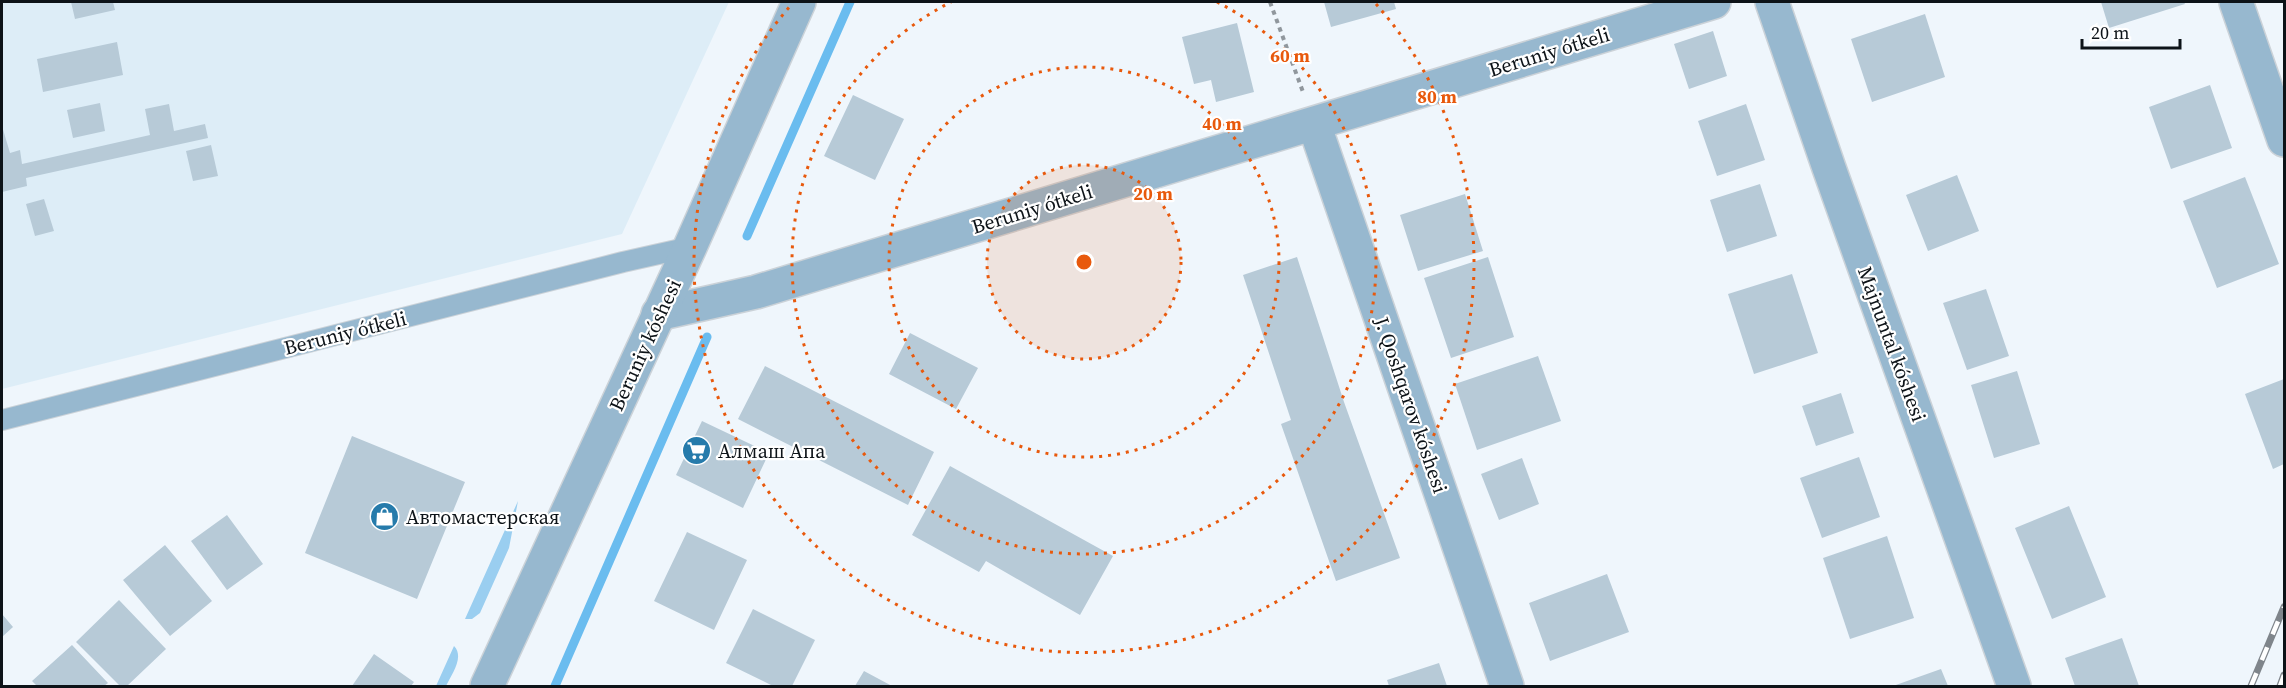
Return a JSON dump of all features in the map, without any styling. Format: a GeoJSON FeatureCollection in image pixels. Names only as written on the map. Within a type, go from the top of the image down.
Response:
{"type":"FeatureCollection","features":[{"type":"Feature","properties":{"kind":"street","name":"Beruniy kóshesi"},"geometry":{"type":"LineString","coordinates":[[487,687],[690,248],[800,2]]}},
{"type":"Feature","properties":{"kind":"street","name":"Beruniy ótkeli"},"geometry":{"type":"LineString","coordinates":[[658,314],[756,292],[1714,2]]}},
{"type":"Feature","properties":{"kind":"street","name":"Majnuntal kóshesi"},"geometry":{"type":"LineString","coordinates":[[1772,2],[2014,687]]}},
{"type":"Feature","properties":{"kind":"street"},"geometry":{"type":"LineString","coordinates":[[2236,2],[2284,141]]}},
{"type":"Feature","properties":{"kind":"street","name":"J. Qoshqarov kóshesi"},"geometry":{"type":"LineString","coordinates":[[1314,124],[1507,687]]}},
{"type":"Feature","properties":{"kind":"lane","name":"Beruniy ótkeli"},"geometry":{"type":"LineString","coordinates":[[2,420],[624,262],[690,248]]}},
{"type":"Feature","properties":{"kind":"path"},"geometry":{"type":"LineString","coordinates":[[1270,2],[1314,124]]}},
{"type":"Feature","properties":{"kind":"shaded area"},"geometry":{"type":"Polygon","coordinates":[[[2,2],[729,2],[622,234],[2,389],[2,2]]]}},
{"type":"Feature","properties":{"kind":"shaded area"},"geometry":{"type":"Polygon","coordinates":[[[518,501],[509,548],[480,613],[472,619],[465,619],[518,501]]]}},
{"type":"Feature","properties":{"kind":"shaded area"},"geometry":{"type":"Polygon","coordinates":[[[454,646],[457,650],[458,661],[454,671],[446,686],[436,686],[454,646]]]}},
{"type":"Feature","properties":{"kind":"building"},"geometry":{"type":"Polygon","coordinates":[[[71,2],[113,2],[115,10],[75,19],[71,2]]]}},
{"type":"Feature","properties":{"kind":"building"},"geometry":{"type":"Polygon","coordinates":[[[1324,2],[1394,2],[1396,9],[1331,27],[1324,2]]]}},
{"type":"Feature","properties":{"kind":"building"},"geometry":{"type":"Polygon","coordinates":[[[2101,2],[2184,2],[2185,4],[2109,28],[2101,2]]]}},
{"type":"Feature","properties":{"kind":"building"},"geometry":{"type":"Polygon","coordinates":[[[1925,14],[1945,77],[1872,102],[1851,39],[1925,14]]]}},
{"type":"Feature","properties":{"kind":"building"},"geometry":{"type":"Polygon","coordinates":[[[1237,23],[1254,92],[1216,102],[1211,80],[1194,84],[1182,37],[1237,23]]]}},
{"type":"Feature","properties":{"kind":"building"},"geometry":{"type":"Polygon","coordinates":[[[1713,31],[1727,76],[1689,89],[1674,44],[1713,31]]]}},
{"type":"Feature","properties":{"kind":"building"},"geometry":{"type":"Polygon","coordinates":[[[117,42],[123,75],[43,92],[37,59],[117,42]]]}},
{"type":"Feature","properties":{"kind":"building"},"geometry":{"type":"Polygon","coordinates":[[[2210,85],[2232,148],[2171,169],[2149,107],[2210,85]]]}},
{"type":"Feature","properties":{"kind":"building"},"geometry":{"type":"Polygon","coordinates":[[[853,95],[904,119],[875,180],[824,156],[853,95]]]}},
{"type":"Feature","properties":{"kind":"building"},"geometry":{"type":"Polygon","coordinates":[[[100,103],[105,131],[73,138],[67,110],[100,103]]]}},
{"type":"Feature","properties":{"kind":"building"},"geometry":{"type":"Polygon","coordinates":[[[169,104],[174,131],[205,124],[208,138],[26,178],[27,186],[2,192],[2,126],[10,153],[20,150],[22,164],[150,135],[145,109],[169,104]]]}},
{"type":"Feature","properties":{"kind":"building"},"geometry":{"type":"Polygon","coordinates":[[[1746,104],[1765,160],[1717,176],[1698,121],[1746,104]]]}},
{"type":"Feature","properties":{"kind":"building"},"geometry":{"type":"Polygon","coordinates":[[[211,145],[218,176],[193,181],[186,151],[211,145]]]}},
{"type":"Feature","properties":{"kind":"building"},"geometry":{"type":"Polygon","coordinates":[[[1957,175],[1979,231],[1928,251],[1906,195],[1957,175]]]}},
{"type":"Feature","properties":{"kind":"building"},"geometry":{"type":"Polygon","coordinates":[[[2245,177],[2279,264],[2217,288],[2183,201],[2245,177]]]}},
{"type":"Feature","properties":{"kind":"building"},"geometry":{"type":"Polygon","coordinates":[[[1760,184],[1777,236],[1727,252],[1710,200],[1760,184]]]}},
{"type":"Feature","properties":{"kind":"building"},"geometry":{"type":"Polygon","coordinates":[[[1465,194],[1483,251],[1418,271],[1400,215],[1465,194]]]}},
{"type":"Feature","properties":{"kind":"building"},"geometry":{"type":"Polygon","coordinates":[[[44,199],[54,231],[35,236],[26,204],[44,199]]]}},
{"type":"Feature","properties":{"kind":"building"},"geometry":{"type":"Polygon","coordinates":[[[1297,257],[1344,402],[1400,558],[1336,581],[1281,424],[1291,420],[1243,275],[1297,257]]]}},
{"type":"Feature","properties":{"kind":"building"},"geometry":{"type":"Polygon","coordinates":[[[1488,257],[1514,337],[1451,358],[1424,278],[1488,257]]]}},
{"type":"Feature","properties":{"kind":"building"},"geometry":{"type":"Polygon","coordinates":[[[1792,274],[1818,353],[1754,374],[1728,294],[1792,274]]]}},
{"type":"Feature","properties":{"kind":"building"},"geometry":{"type":"Polygon","coordinates":[[[1986,289],[2009,356],[1967,370],[1943,303],[1986,289]]]}},
{"type":"Feature","properties":{"kind":"building"},"geometry":{"type":"Polygon","coordinates":[[[910,333],[978,368],[956,409],[889,374],[910,333]]]}},
{"type":"Feature","properties":{"kind":"building"},"geometry":{"type":"Polygon","coordinates":[[[1538,356],[1561,421],[1477,450],[1455,384],[1538,356]]]}},
{"type":"Feature","properties":{"kind":"building"},"geometry":{"type":"Polygon","coordinates":[[[765,366],[934,452],[908,505],[738,419],[765,366]]]}},
{"type":"Feature","properties":{"kind":"building"},"geometry":{"type":"Polygon","coordinates":[[[2017,371],[2040,444],[1994,458],[1971,385],[2017,371]]]}},
{"type":"Feature","properties":{"kind":"building"},"geometry":{"type":"Polygon","coordinates":[[[2284,379],[2284,464],[2273,469],[2245,394],[2284,379]]]}},
{"type":"Feature","properties":{"kind":"building"},"geometry":{"type":"Polygon","coordinates":[[[1841,393],[1854,433],[1816,446],[1802,406],[1841,393]]]}},
{"type":"Feature","properties":{"kind":"building"},"geometry":{"type":"Polygon","coordinates":[[[702,421],[769,453],[743,508],[676,475],[702,421]]]}},
{"type":"Feature","properties":{"kind":"building","name":"Автомастерская"},"geometry":{"type":"Polygon","coordinates":[[[352,436],[465,482],[417,599],[305,553],[352,436]]]}},
{"type":"Feature","properties":{"kind":"building"},"geometry":{"type":"Polygon","coordinates":[[[1859,457],[1880,517],[1822,538],[1800,478],[1859,457]]]}},
{"type":"Feature","properties":{"kind":"building"},"geometry":{"type":"Polygon","coordinates":[[[1522,458],[1539,504],[1499,520],[1481,474],[1522,458]]]}},
{"type":"Feature","properties":{"kind":"building"},"geometry":{"type":"Polygon","coordinates":[[[950,466],[1113,556],[1080,615],[986,561],[979,572],[912,535],[950,466]]]}},
{"type":"Feature","properties":{"kind":"building"},"geometry":{"type":"Polygon","coordinates":[[[2069,506],[2106,597],[2052,619],[2015,528],[2069,506]]]}},
{"type":"Feature","properties":{"kind":"building"},"geometry":{"type":"Polygon","coordinates":[[[227,515],[263,564],[227,590],[191,541],[227,515]]]}},
{"type":"Feature","properties":{"kind":"building"},"geometry":{"type":"Polygon","coordinates":[[[687,532],[747,560],[714,630],[654,601],[687,532]]]}},
{"type":"Feature","properties":{"kind":"building"},"geometry":{"type":"Polygon","coordinates":[[[1887,536],[1914,618],[1850,639],[1823,558],[1887,536]]]}},
{"type":"Feature","properties":{"kind":"building"},"geometry":{"type":"Polygon","coordinates":[[[165,545],[212,601],[170,636],[123,580],[165,545]]]}},
{"type":"Feature","properties":{"kind":"building"},"geometry":{"type":"Polygon","coordinates":[[[1607,574],[1629,632],[1550,661],[1529,603],[1607,574]]]}},
{"type":"Feature","properties":{"kind":"building"},"geometry":{"type":"Polygon","coordinates":[[[119,600],[166,649],[127,686],[120,686],[76,642],[119,600]]]}},
{"type":"Feature","properties":{"kind":"building"},"geometry":{"type":"Polygon","coordinates":[[[753,609],[815,640],[792,686],[773,686],[726,663],[753,609]]]}},
{"type":"Feature","properties":{"kind":"building"},"geometry":{"type":"Polygon","coordinates":[[[2,614],[13,627],[2,637],[2,614]]]}},
{"type":"Feature","properties":{"kind":"building"},"geometry":{"type":"Polygon","coordinates":[[[2122,638],[2139,686],[2075,686],[2065,658],[2122,638]]]}},
{"type":"Feature","properties":{"kind":"building"},"geometry":{"type":"Polygon","coordinates":[[[72,645],[108,683],[104,686],[37,686],[32,681],[72,645]]]}},
{"type":"Feature","properties":{"kind":"building"},"geometry":{"type":"Polygon","coordinates":[[[374,654],[414,682],[411,686],[352,686],[374,654]]]}},
{"type":"Feature","properties":{"kind":"building"},"geometry":{"type":"Polygon","coordinates":[[[1439,663],[1447,686],[1389,686],[1387,680],[1439,663]]]}},
{"type":"Feature","properties":{"kind":"building"},"geometry":{"type":"Polygon","coordinates":[[[1941,669],[1948,686],[1893,686],[1941,669]]]}},
{"type":"Feature","properties":{"kind":"building"},"geometry":{"type":"Polygon","coordinates":[[[864,671],[892,686],[855,686],[864,671]]]}},
{"type":"Feature","properties":{"kind":"waterway"},"geometry":{"type":"LineString","coordinates":[[747,236],[850,2]]}},
{"type":"Feature","properties":{"kind":"waterway"},"geometry":{"type":"LineString","coordinates":[[555,686],[707,337]]}},
{"type":"Feature","properties":{"kind":"railway"},"geometry":{"type":"LineString","coordinates":[[2251,686],[2284,607]]}},
{"type":"Feature","properties":{"kind":"railway"},"geometry":{"type":"LineString","coordinates":[[2280,686],[2284,675]]}},
{"type":"Feature","properties":{"kind":"place","name":"Алмаш Апа"},"geometry":{"type":"Point","coordinates":[697,451]}},
{"type":"Feature","properties":{"kind":"place","name":"Автомастерская"},"geometry":{"type":"Point","coordinates":[385,517]}}]}
